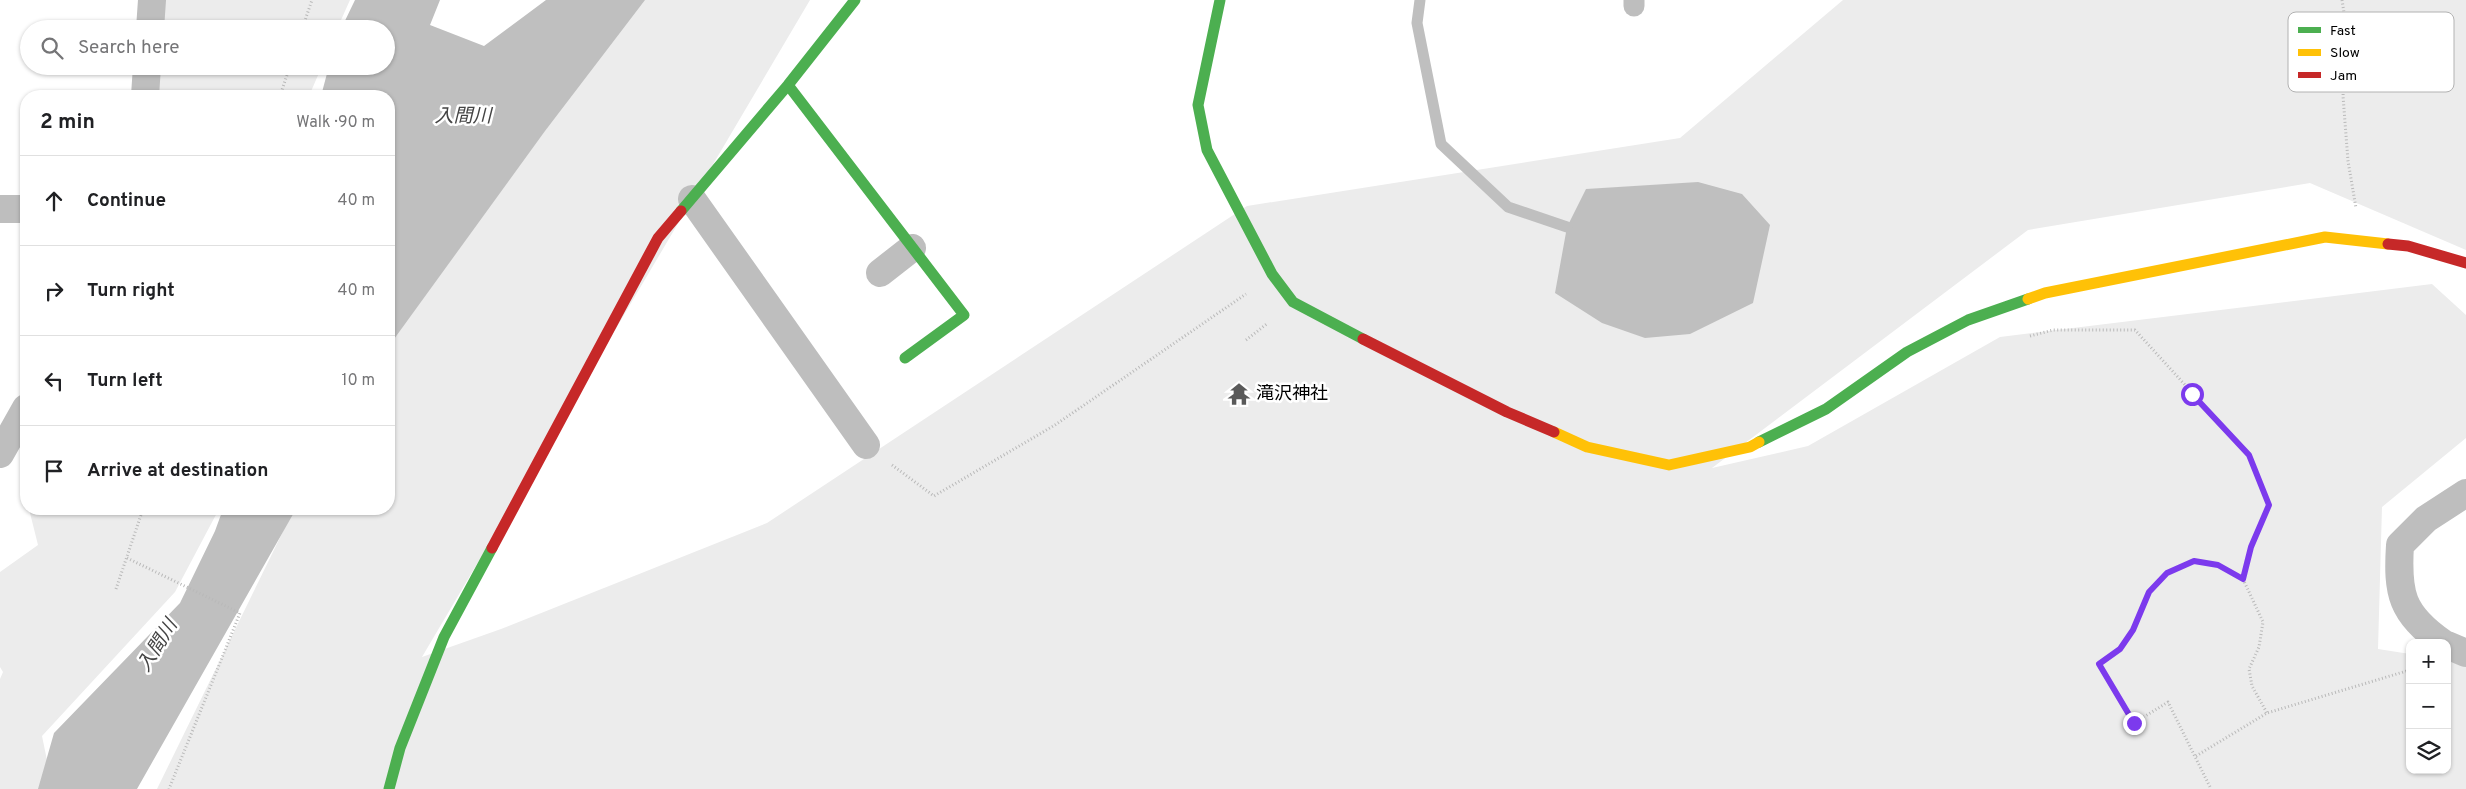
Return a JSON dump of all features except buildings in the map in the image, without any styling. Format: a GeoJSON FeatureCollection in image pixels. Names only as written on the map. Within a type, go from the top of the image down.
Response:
{"type":"FeatureCollection","features":[{"type":"Feature","properties":{"kind":"street"},"geometry":{"type":"LineString","coordinates":[[151,20],[152,0]]}},
{"type":"Feature","properties":{"kind":"street"},"geometry":{"type":"LineString","coordinates":[[389,789],[400,748],[444,637],[658,238],[788,85],[855,0]]}},
{"type":"Feature","properties":{"kind":"street"},"geometry":{"type":"LineString","coordinates":[[1220,0],[1198,105],[1207,150],[1272,274],[1294,302],[1314,316],[1498,407],[1587,447],[1670,465],[1750,447],[1826,409],[1907,352],[1968,320],[2044,293],[2324,237],[2408,246],[2466,263]]}},
{"type":"Feature","properties":{"kind":"street"},"geometry":{"type":"LineString","coordinates":[[145,90],[146,75]]}},
{"type":"Feature","properties":{"kind":"street"},"geometry":{"type":"LineString","coordinates":[[788,85],[964,315],[905,358]]}},
{"type":"Feature","properties":{"kind":"street"},"geometry":{"type":"LineString","coordinates":[[692,199],[866,445]]}},
{"type":"Feature","properties":{"kind":"street"},"geometry":{"type":"LineString","coordinates":[[0,209],[20,209]]}},
{"type":"Feature","properties":{"kind":"street"},"geometry":{"type":"LineString","coordinates":[[880,273],[912,248]]}},
{"type":"Feature","properties":{"kind":"street"},"geometry":{"type":"LineString","coordinates":[[0,454],[20,419]]}},
{"type":"Feature","properties":{"kind":"street"},"geometry":{"type":"LineString","coordinates":[[2438,639],[2409,614],[2400,588],[2398,570],[2400,545],[2426,519],[2466,493]]}},
{"type":"Feature","properties":{"kind":"street"},"geometry":{"type":"LineString","coordinates":[[2451,647],[2466,653]]}},
{"type":"Feature","properties":{"kind":"path"},"geometry":{"type":"LineString","coordinates":[[305,20],[312,0]]}},
{"type":"Feature","properties":{"kind":"path"},"geometry":{"type":"LineString","coordinates":[[282,90],[287,75]]}},
{"type":"Feature","properties":{"kind":"path"},"geometry":{"type":"LineString","coordinates":[[2343,92],[2348,161],[2353,189]]}},
{"type":"Feature","properties":{"kind":"path"},"geometry":{"type":"LineString","coordinates":[[866,445],[934,496],[1055,425],[1234,303]]}},
{"type":"Feature","properties":{"kind":"path"},"geometry":{"type":"LineString","coordinates":[[2026,338],[2053,330],[2135,330],[2249,455],[2269,505],[2251,547],[2243,579]]}},
{"type":"Feature","properties":{"kind":"path"},"geometry":{"type":"LineString","coordinates":[[116,589],[141,515]]}},
{"type":"Feature","properties":{"kind":"path"},"geometry":{"type":"LineString","coordinates":[[126,558],[240,613],[169,789]]}},
{"type":"Feature","properties":{"kind":"path"},"geometry":{"type":"LineString","coordinates":[[2211,789],[2168,702],[2134,723],[2099,664],[2120,649],[2133,630],[2149,592],[2167,573],[2194,561],[2218,565],[2243,579],[2263,622],[2259,647],[2250,669],[2252,686],[2267,713]]}},
{"type":"Feature","properties":{"kind":"path"},"geometry":{"type":"LineString","coordinates":[[2196,756],[2267,713],[2406,671]]}},
{"type":"Feature","properties":{"kind":"shaded area"},"geometry":{"type":"Polygon","coordinates":[[[163,0],[350,0],[341,20],[160,20],[163,0]]]}},
{"type":"Feature","properties":{"kind":"shaded area"},"geometry":{"type":"Polygon","coordinates":[[[546,0],[810,0],[422,657],[501,629],[767,523],[1247,206],[1680,138],[1843,0],[2466,0],[2466,250],[2310,183],[2028,230],[1712,468],[1808,446],[2000,337],[2432,284],[2466,315],[2466,438],[2382,507],[2378,649],[2406,653],[2406,774],[2451,774],[2451,662],[2466,664],[2466,789],[157,789],[291,515],[395,515],[395,305],[546,0]]]}},
{"type":"Feature","properties":{"kind":"shaded area"},"geometry":{"type":"Polygon","coordinates":[[[155,75],[318,75],[312,90],[154,90],[155,75]]]}},
{"type":"Feature","properties":{"kind":"shaded area"},"geometry":{"type":"Polygon","coordinates":[[[30,515],[216,515],[175,592],[42,736],[53,789],[0,789],[0,679],[3,672],[0,667],[0,572],[38,545],[30,515]]]}},
{"type":"Feature","properties":{"kind":"water","name":"入間川"},"geometry":{"type":"Polygon","coordinates":[[[355,0],[440,0],[430,25],[484,46],[546,0],[645,0],[545,131],[395,338],[395,90],[323,90],[327,75],[395,75],[395,20],[345,20],[355,0]]]}},
{"type":"Feature","properties":{"kind":"water"},"geometry":{"type":"Polygon","coordinates":[[[1698,182],[1742,194],[1770,225],[1753,303],[1690,334],[1645,338],[1602,323],[1555,293],[1567,227],[1586,189],[1698,182]]]}},
{"type":"Feature","properties":{"kind":"water","name":"入間川"},"geometry":{"type":"Polygon","coordinates":[[[221,515],[293,515],[137,789],[38,789],[54,733],[180,603],[221,515]]]}},
{"type":"Feature","properties":{"kind":"waterway"},"geometry":{"type":"LineString","coordinates":[[1420,0],[1417,23],[1441,144],[1508,207],[1567,227]]}},
{"type":"Feature","properties":{"kind":"traffic: fast"},"geometry":{"type":"LineString","coordinates":[[681,211],[788,85],[855,0]]}},
{"type":"Feature","properties":{"kind":"traffic: fast"},"geometry":{"type":"LineString","coordinates":[[1220,0],[1198,105],[1207,150],[1272,274],[1293,302],[1363,339]]}},
{"type":"Feature","properties":{"kind":"traffic: fast"},"geometry":{"type":"LineString","coordinates":[[788,85],[964,315],[905,358]]}},
{"type":"Feature","properties":{"kind":"traffic: fast"},"geometry":{"type":"LineString","coordinates":[[1759,442],[1826,409],[1907,352],[1968,320],[2028,299]]}},
{"type":"Feature","properties":{"kind":"traffic: fast"},"geometry":{"type":"LineString","coordinates":[[389,789],[400,748],[444,637],[492,548]]}},
{"type":"Feature","properties":{"kind":"traffic: slow"},"geometry":{"type":"LineString","coordinates":[[2028,299],[2045,293],[2325,237],[2388,244]]}},
{"type":"Feature","properties":{"kind":"traffic: slow"},"geometry":{"type":"LineString","coordinates":[[1554,432],[1587,447],[1669,465],[1750,447],[1759,442]]}},
{"type":"Feature","properties":{"kind":"traffic: jam"},"geometry":{"type":"LineString","coordinates":[[492,548],[658,238],[681,211]]}},
{"type":"Feature","properties":{"kind":"traffic: jam"},"geometry":{"type":"LineString","coordinates":[[2388,244],[2408,246],[2466,263]]}},
{"type":"Feature","properties":{"kind":"traffic: jam"},"geometry":{"type":"LineString","coordinates":[[1363,339],[1507,412],[1554,432]]}},
{"type":"Feature","properties":{"kind":"place","name":"滝沢神社"},"geometry":{"type":"Point","coordinates":[1239,394]}},
{"type":"Feature","properties":{"kind":"route"},"geometry":{"type":"LineString","coordinates":[[2134,723],[2099,664],[2120,649],[2133,630],[2149,592],[2167,573],[2194,561],[2218,565],[2243,579],[2251,547],[2269,505],[2249,455],[2192,394]]}}]}
